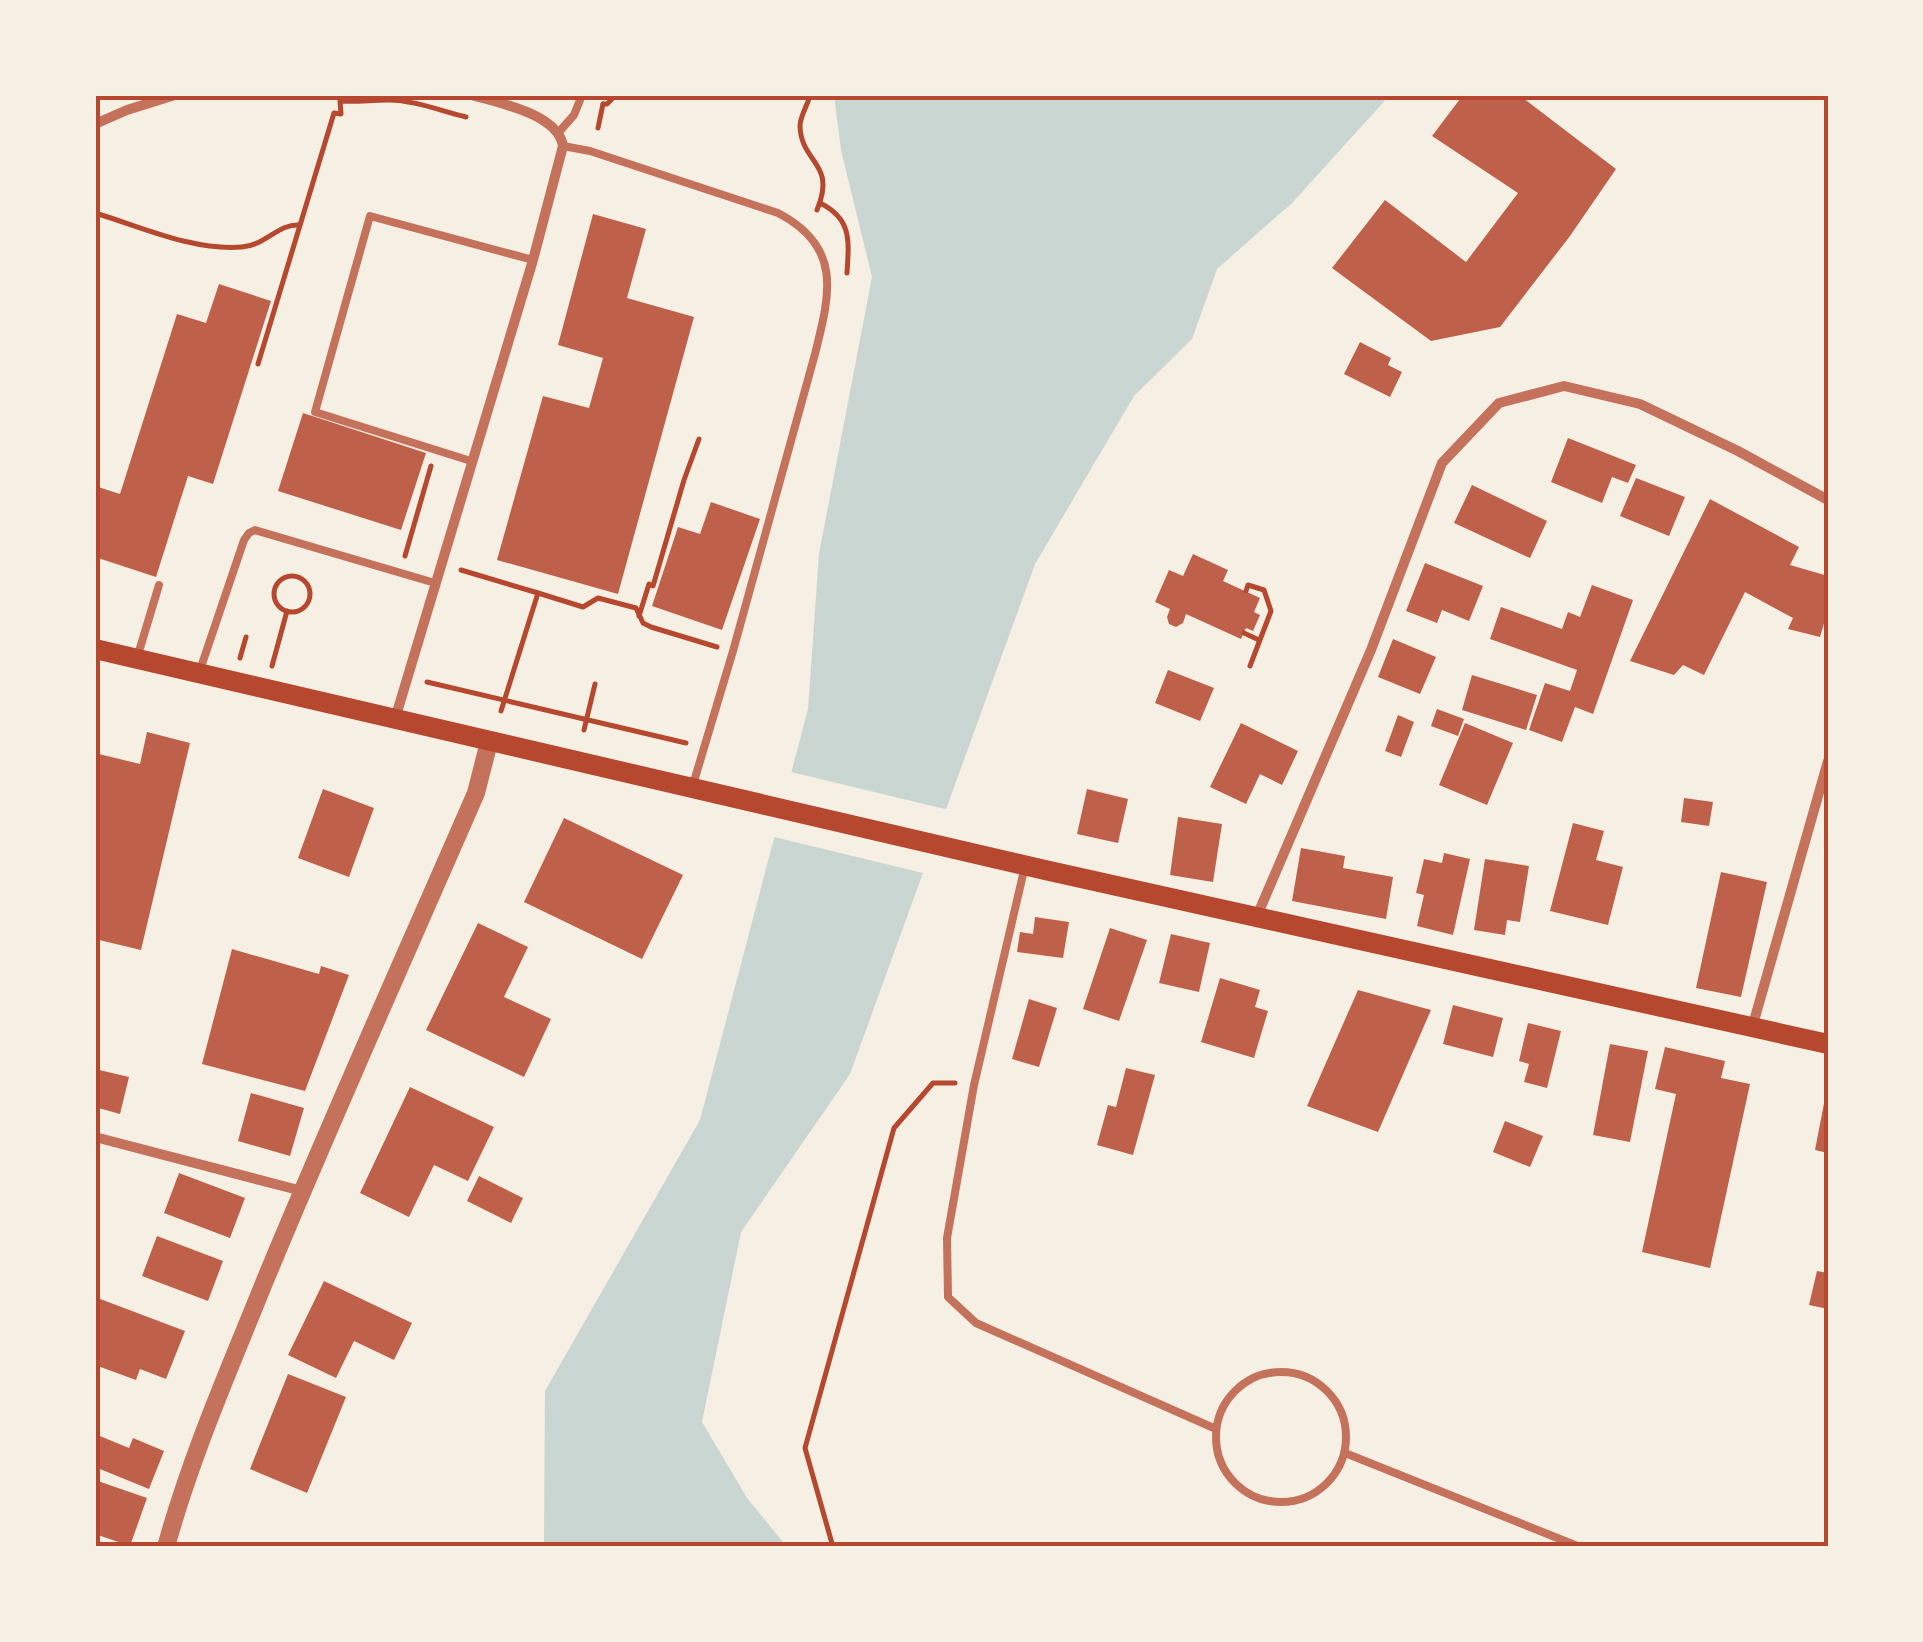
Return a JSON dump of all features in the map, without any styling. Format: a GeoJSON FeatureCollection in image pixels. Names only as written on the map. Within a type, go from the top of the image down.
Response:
{"type":"FeatureCollection","features":[{"type":"Feature","properties":{"kind":"main road"},"geometry":{"type":"LineString","coordinates":[[95,649],[941,846],[1828,1044]]}},
{"type":"Feature","properties":{"kind":"street"},"geometry":{"type":"LineString","coordinates":[[95,124],[175,95]]}},
{"type":"Feature","properties":{"kind":"street"},"geometry":{"type":"LineString","coordinates":[[394,720],[532,260],[562,146],[559,132],[540,118],[472,95]]}},
{"type":"Feature","properties":{"kind":"street"},"geometry":{"type":"LineString","coordinates":[[1257,916],[1372,650],[1442,463],[1499,403],[1564,386],[1640,404],[1828,500]]}},
{"type":"Feature","properties":{"kind":"street"},"geometry":{"type":"LineString","coordinates":[[166,1547],[205,1429],[302,1191],[476,792],[489,742]]}},
{"type":"Feature","properties":{"kind":"street"},"geometry":{"type":"LineString","coordinates":[[1752,1028],[1828,761]]}},
{"type":"Feature","properties":{"kind":"street"},"geometry":{"type":"LineString","coordinates":[[95,1137],[302,1191]]}},
{"type":"Feature","properties":{"kind":"lane"},"geometry":{"type":"LineString","coordinates":[[559,132],[574,115],[582,95]]}},
{"type":"Feature","properties":{"kind":"lane"},"geometry":{"type":"LineString","coordinates":[[562,146],[590,151],[778,213],[811,236],[824,260],[825,314],[692,788]]}},
{"type":"Feature","properties":{"kind":"lane"},"geometry":{"type":"LineString","coordinates":[[471,460],[315,412],[370,216],[532,260]]}},
{"type":"Feature","properties":{"kind":"lane"},"geometry":{"type":"LineString","coordinates":[[199,673],[244,540],[256,530],[435,583]]}},
{"type":"Feature","properties":{"kind":"lane"},"geometry":{"type":"LineString","coordinates":[[137,658],[159,585]]}},
{"type":"Feature","properties":{"kind":"lane"},"geometry":{"type":"LineString","coordinates":[[1025,865],[974,1085],[948,1238],[948,1297],[976,1323],[1216,1429]]}},
{"type":"Feature","properties":{"kind":"lane"},"geometry":{"type":"LineString","coordinates":[[1273,1372],[1313,1380],[1331,1394],[1344,1418],[1347,1440],[1335,1475],[1308,1498],[1286,1503],[1259,1499],[1239,1488],[1221,1462],[1216,1429],[1223,1407],[1237,1388],[1256,1376],[1273,1372]]}},
{"type":"Feature","properties":{"kind":"lane"},"geometry":{"type":"LineString","coordinates":[[1345,1453],[1580,1547]]}},
{"type":"Feature","properties":{"kind":"path"},"geometry":{"type":"LineString","coordinates":[[598,128],[600,104],[607,104],[616,95]]}},
{"type":"Feature","properties":{"kind":"path"},"geometry":{"type":"LineString","coordinates":[[810,95],[800,127],[806,147],[824,178],[818,207],[840,216],[847,232],[847,278]]}},
{"type":"Feature","properties":{"kind":"path"},"geometry":{"type":"LineString","coordinates":[[258,364],[334,113],[340,114],[340,100],[403,101],[476,120]]}},
{"type":"Feature","properties":{"kind":"path"},"geometry":{"type":"LineString","coordinates":[[95,213],[197,244],[221,247],[252,246],[285,226],[300,226]]}},
{"type":"Feature","properties":{"kind":"path"},"geometry":{"type":"LineString","coordinates":[[640,616],[649,584],[654,586],[699,438]]}},
{"type":"Feature","properties":{"kind":"path"},"geometry":{"type":"LineString","coordinates":[[404,558],[431,467]]}},
{"type":"Feature","properties":{"kind":"path"},"geometry":{"type":"LineString","coordinates":[[420,501],[430,504]]}},
{"type":"Feature","properties":{"kind":"path"},"geometry":{"type":"LineString","coordinates":[[298,578],[302,567]]}},
{"type":"Feature","properties":{"kind":"path"},"geometry":{"type":"LineString","coordinates":[[461,570],[583,607],[598,598],[636,608],[643,623],[650,627],[720,648]]}},
{"type":"Feature","properties":{"kind":"path"},"geometry":{"type":"LineString","coordinates":[[286,578],[298,578],[308,585],[309,600],[298,611],[280,608],[275,588],[286,578]]}},
{"type":"Feature","properties":{"kind":"path"},"geometry":{"type":"LineString","coordinates":[[1246,591],[1248,584],[1264,590],[1271,610],[1250,666]]}},
{"type":"Feature","properties":{"kind":"path"},"geometry":{"type":"LineString","coordinates":[[500,711],[538,592]]}},
{"type":"Feature","properties":{"kind":"path"},"geometry":{"type":"LineString","coordinates":[[272,666],[287,611]]}},
{"type":"Feature","properties":{"kind":"path"},"geometry":{"type":"LineString","coordinates":[[1244,633],[1260,640]]}},
{"type":"Feature","properties":{"kind":"path"},"geometry":{"type":"LineString","coordinates":[[240,658],[246,637]]}},
{"type":"Feature","properties":{"kind":"path"},"geometry":{"type":"LineString","coordinates":[[427,682],[688,744],[686,754]]}},
{"type":"Feature","properties":{"kind":"path"},"geometry":{"type":"LineString","coordinates":[[584,730],[595,684]]}},
{"type":"Feature","properties":{"kind":"path"},"geometry":{"type":"LineString","coordinates":[[474,704],[478,694]]}},
{"type":"Feature","properties":{"kind":"path"},"geometry":{"type":"LineString","coordinates":[[520,715],[524,705]]}},
{"type":"Feature","properties":{"kind":"path"},"geometry":{"type":"LineString","coordinates":[[833,1547],[804,1448],[894,1128],[933,1084],[974,1085]]}},
{"type":"Feature","properties":{"kind":"shaded area"},"geometry":{"type":"Polygon","coordinates":[[[834,95],[1390,95],[1292,203],[1217,269],[1192,339],[1134,396],[1035,564],[850,1074],[741,1232],[702,1422],[747,1498],[787,1547],[547,1547],[545,1391],[700,1120],[808,709],[819,554],[872,277],[841,150],[834,95]]]}},
{"type":"Feature","properties":{"kind":"pier"},"geometry":{"type":"Polygon","coordinates":[[[787,771],[949,810],[927,874],[770,836],[787,771]]]}},
{"type":"Feature","properties":{"kind":"building"},"geometry":{"type":"Polygon","coordinates":[[[1463,95],[1519,95],[1616,169],[1500,327],[1431,341],[1332,268],[1385,200],[1466,262],[1518,193],[1432,136],[1463,95]]]}},
{"type":"Feature","properties":{"kind":"building"},"geometry":{"type":"Polygon","coordinates":[[[593,214],[646,229],[627,298],[694,317],[618,594],[497,560],[543,396],[589,408],[603,358],[558,345],[593,214]]]}},
{"type":"Feature","properties":{"kind":"building"},"geometry":{"type":"Polygon","coordinates":[[[219,284],[271,301],[213,484],[188,476],[156,577],[95,557],[95,486],[120,494],[177,314],[206,323],[219,284]]]}},
{"type":"Feature","properties":{"kind":"building"},"geometry":{"type":"Polygon","coordinates":[[[1360,342],[1391,358],[1388,365],[1402,372],[1390,397],[1344,374],[1360,342]]]}},
{"type":"Feature","properties":{"kind":"building"},"geometry":{"type":"Polygon","coordinates":[[[303,413],[426,453],[401,530],[278,491],[303,413]]]}},
{"type":"Feature","properties":{"kind":"building"},"geometry":{"type":"Polygon","coordinates":[[[1568,438],[1636,465],[1628,483],[1612,477],[1602,503],[1551,482],[1568,438]]]}},
{"type":"Feature","properties":{"kind":"building"},"geometry":{"type":"Polygon","coordinates":[[[1636,478],[1685,497],[1669,536],[1620,516],[1636,478]]]}},
{"type":"Feature","properties":{"kind":"building"},"geometry":{"type":"Polygon","coordinates":[[[1472,485],[1547,521],[1530,558],[1454,523],[1472,485]]]}},
{"type":"Feature","properties":{"kind":"building"},"geometry":{"type":"Polygon","coordinates":[[[1710,499],[1799,547],[1790,565],[1828,576],[1828,610],[1820,637],[1788,629],[1793,618],[1745,592],[1704,675],[1683,665],[1674,675],[1630,661],[1710,499]]]}},
{"type":"Feature","properties":{"kind":"building"},"geometry":{"type":"Polygon","coordinates":[[[711,502],[760,519],[722,630],[652,606],[678,527],[700,534],[711,502]]]}},
{"type":"Feature","properties":{"kind":"building"},"geometry":{"type":"Polygon","coordinates":[[[1193,554],[1228,570],[1223,581],[1260,598],[1254,612],[1260,615],[1253,631],[1246,628],[1241,639],[1186,614],[1183,623],[1176,627],[1169,624],[1170,609],[1155,602],[1169,570],[1183,576],[1193,554]]]}},
{"type":"Feature","properties":{"kind":"building"},"geometry":{"type":"Polygon","coordinates":[[[1425,563],[1483,586],[1469,621],[1442,610],[1437,623],[1406,611],[1425,563]]]}},
{"type":"Feature","properties":{"kind":"building"},"geometry":{"type":"Polygon","coordinates":[[[1592,585],[1633,600],[1593,714],[1575,707],[1562,742],[1529,730],[1545,683],[1570,691],[1577,670],[1490,639],[1501,607],[1562,629],[1568,612],[1580,617],[1592,585]]]}},
{"type":"Feature","properties":{"kind":"building"},"geometry":{"type":"Polygon","coordinates":[[[1393,639],[1436,657],[1420,694],[1378,677],[1393,639]]]}},
{"type":"Feature","properties":{"kind":"building"},"geometry":{"type":"Polygon","coordinates":[[[1168,670],[1214,688],[1200,721],[1155,703],[1168,670]]]}},
{"type":"Feature","properties":{"kind":"building"},"geometry":{"type":"Polygon","coordinates":[[[1472,675],[1537,695],[1526,730],[1462,710],[1472,675]]]}},
{"type":"Feature","properties":{"kind":"building"},"geometry":{"type":"Polygon","coordinates":[[[1437,709],[1464,719],[1458,736],[1431,726],[1437,709]]]}},
{"type":"Feature","properties":{"kind":"building"},"geometry":{"type":"Polygon","coordinates":[[[1398,715],[1414,722],[1401,757],[1385,751],[1398,715]]]}},
{"type":"Feature","properties":{"kind":"building"},"geometry":{"type":"Polygon","coordinates":[[[1241,723],[1298,751],[1282,785],[1260,774],[1246,804],[1210,787],[1241,723]]]}},
{"type":"Feature","properties":{"kind":"building"},"geometry":{"type":"Polygon","coordinates":[[[1465,723],[1513,743],[1487,805],[1439,785],[1465,723]]]}},
{"type":"Feature","properties":{"kind":"building"},"geometry":{"type":"Polygon","coordinates":[[[147,732],[190,743],[141,950],[95,939],[95,753],[140,764],[147,732]]]}},
{"type":"Feature","properties":{"kind":"building"},"geometry":{"type":"Polygon","coordinates":[[[323,789],[374,808],[349,877],[298,858],[323,789]]]}},
{"type":"Feature","properties":{"kind":"building"},"geometry":{"type":"Polygon","coordinates":[[[1087,789],[1128,799],[1118,843],[1077,834],[1087,789]]]}},
{"type":"Feature","properties":{"kind":"building"},"geometry":{"type":"Polygon","coordinates":[[[1684,798],[1713,802],[1709,826],[1681,822],[1684,798]]]}},
{"type":"Feature","properties":{"kind":"building"},"geometry":{"type":"Polygon","coordinates":[[[1178,817],[1222,824],[1213,882],[1170,875],[1178,817]]]}},
{"type":"Feature","properties":{"kind":"building"},"geometry":{"type":"Polygon","coordinates":[[[564,818],[683,875],[642,959],[524,902],[564,818]]]}},
{"type":"Feature","properties":{"kind":"building"},"geometry":{"type":"Polygon","coordinates":[[[1573,823],[1604,831],[1596,860],[1623,867],[1608,925],[1550,911],[1573,823]]]}},
{"type":"Feature","properties":{"kind":"building"},"geometry":{"type":"Polygon","coordinates":[[[1301,848],[1345,856],[1343,868],[1393,877],[1386,919],[1292,901],[1301,848]]]}},
{"type":"Feature","properties":{"kind":"building"},"geometry":{"type":"Polygon","coordinates":[[[1444,853],[1470,859],[1453,935],[1417,926],[1424,895],[1416,893],[1424,859],[1442,863],[1444,853]]]}},
{"type":"Feature","properties":{"kind":"building"},"geometry":{"type":"Polygon","coordinates":[[[1485,859],[1529,866],[1520,922],[1507,920],[1505,935],[1474,930],[1485,859]]]}},
{"type":"Feature","properties":{"kind":"building"},"geometry":{"type":"Polygon","coordinates":[[[1721,872],[1767,882],[1741,997],[1696,988],[1721,872]]]}},
{"type":"Feature","properties":{"kind":"building"},"geometry":{"type":"Polygon","coordinates":[[[1035,917],[1069,922],[1063,958],[1017,952],[1020,932],[1033,934],[1035,917]]]}},
{"type":"Feature","properties":{"kind":"building"},"geometry":{"type":"Polygon","coordinates":[[[478,923],[528,947],[504,997],[551,1019],[524,1077],[426,1030],[478,923]]]}},
{"type":"Feature","properties":{"kind":"building"},"geometry":{"type":"Polygon","coordinates":[[[1110,928],[1147,940],[1119,1021],[1083,1009],[1110,928]]]}},
{"type":"Feature","properties":{"kind":"building"},"geometry":{"type":"Polygon","coordinates":[[[1171,934],[1210,943],[1199,992],[1159,983],[1171,934]]]}},
{"type":"Feature","properties":{"kind":"building"},"geometry":{"type":"Polygon","coordinates":[[[232,949],[319,974],[321,966],[349,975],[305,1091],[202,1064],[232,949]]]}},
{"type":"Feature","properties":{"kind":"building"},"geometry":{"type":"Polygon","coordinates":[[[1220,978],[1260,990],[1255,1007],[1268,1011],[1254,1058],[1201,1042],[1220,978]]]}},
{"type":"Feature","properties":{"kind":"building"},"geometry":{"type":"Polygon","coordinates":[[[1358,990],[1431,1010],[1378,1132],[1307,1106],[1358,990]]]}},
{"type":"Feature","properties":{"kind":"building"},"geometry":{"type":"Polygon","coordinates":[[[1029,999],[1057,1008],[1039,1067],[1012,1059],[1029,999]]]}},
{"type":"Feature","properties":{"kind":"building"},"geometry":{"type":"Polygon","coordinates":[[[1453,1005],[1503,1018],[1493,1057],[1443,1044],[1453,1005]]]}},
{"type":"Feature","properties":{"kind":"building"},"geometry":{"type":"Polygon","coordinates":[[[1528,1023],[1561,1031],[1547,1088],[1524,1082],[1529,1064],[1519,1061],[1528,1023]]]}},
{"type":"Feature","properties":{"kind":"building"},"geometry":{"type":"Polygon","coordinates":[[[1610,1044],[1648,1051],[1630,1142],[1593,1135],[1610,1044]]]}},
{"type":"Feature","properties":{"kind":"building"},"geometry":{"type":"Polygon","coordinates":[[[1665,1047],[1725,1061],[1721,1078],[1750,1084],[1710,1268],[1642,1252],[1676,1094],[1655,1089],[1665,1047]]]}},
{"type":"Feature","properties":{"kind":"building"},"geometry":{"type":"Polygon","coordinates":[[[1126,1068],[1155,1075],[1133,1155],[1097,1145],[1108,1105],[1116,1107],[1126,1068]]]}},
{"type":"Feature","properties":{"kind":"building"},"geometry":{"type":"Polygon","coordinates":[[[95,1069],[129,1077],[120,1114],[95,1107],[95,1069]]]}},
{"type":"Feature","properties":{"kind":"building"},"geometry":{"type":"Polygon","coordinates":[[[410,1087],[494,1127],[468,1181],[434,1165],[409,1217],[360,1193],[410,1087]]]}},
{"type":"Feature","properties":{"kind":"building"},"geometry":{"type":"Polygon","coordinates":[[[251,1093],[304,1108],[290,1156],[238,1141],[251,1093]]]}},
{"type":"Feature","properties":{"kind":"building"},"geometry":{"type":"Polygon","coordinates":[[[1828,1093],[1828,1153],[1815,1150],[1828,1093]]]}},
{"type":"Feature","properties":{"kind":"building"},"geometry":{"type":"Polygon","coordinates":[[[1505,1121],[1543,1136],[1530,1167],[1493,1152],[1505,1121]]]}},
{"type":"Feature","properties":{"kind":"building"},"geometry":{"type":"Polygon","coordinates":[[[179,1173],[245,1198],[230,1238],[164,1213],[179,1173]]]}},
{"type":"Feature","properties":{"kind":"building"},"geometry":{"type":"Polygon","coordinates":[[[479,1176],[523,1198],[511,1223],[467,1201],[479,1176]]]}},
{"type":"Feature","properties":{"kind":"building"},"geometry":{"type":"Polygon","coordinates":[[[157,1236],[223,1261],[208,1301],[142,1276],[157,1236]]]}},
{"type":"Feature","properties":{"kind":"building"},"geometry":{"type":"Polygon","coordinates":[[[1817,1271],[1828,1273],[1828,1309],[1809,1305],[1817,1271]]]}},
{"type":"Feature","properties":{"kind":"building"},"geometry":{"type":"Polygon","coordinates":[[[324,1281],[412,1323],[394,1360],[354,1341],[336,1378],[288,1355],[324,1281]]]}},
{"type":"Feature","properties":{"kind":"building"},"geometry":{"type":"Polygon","coordinates":[[[95,1297],[185,1331],[166,1379],[140,1369],[136,1380],[95,1365],[95,1297]]]}},
{"type":"Feature","properties":{"kind":"building"},"geometry":{"type":"Polygon","coordinates":[[[288,1374],[346,1397],[307,1493],[250,1469],[288,1374]]]}},
{"type":"Feature","properties":{"kind":"building"},"geometry":{"type":"Polygon","coordinates":[[[95,1434],[129,1448],[133,1438],[164,1451],[149,1489],[95,1467],[95,1434]]]}},
{"type":"Feature","properties":{"kind":"building"},"geometry":{"type":"Polygon","coordinates":[[[95,1480],[147,1498],[130,1546],[95,1534],[95,1480]]]}}]}
